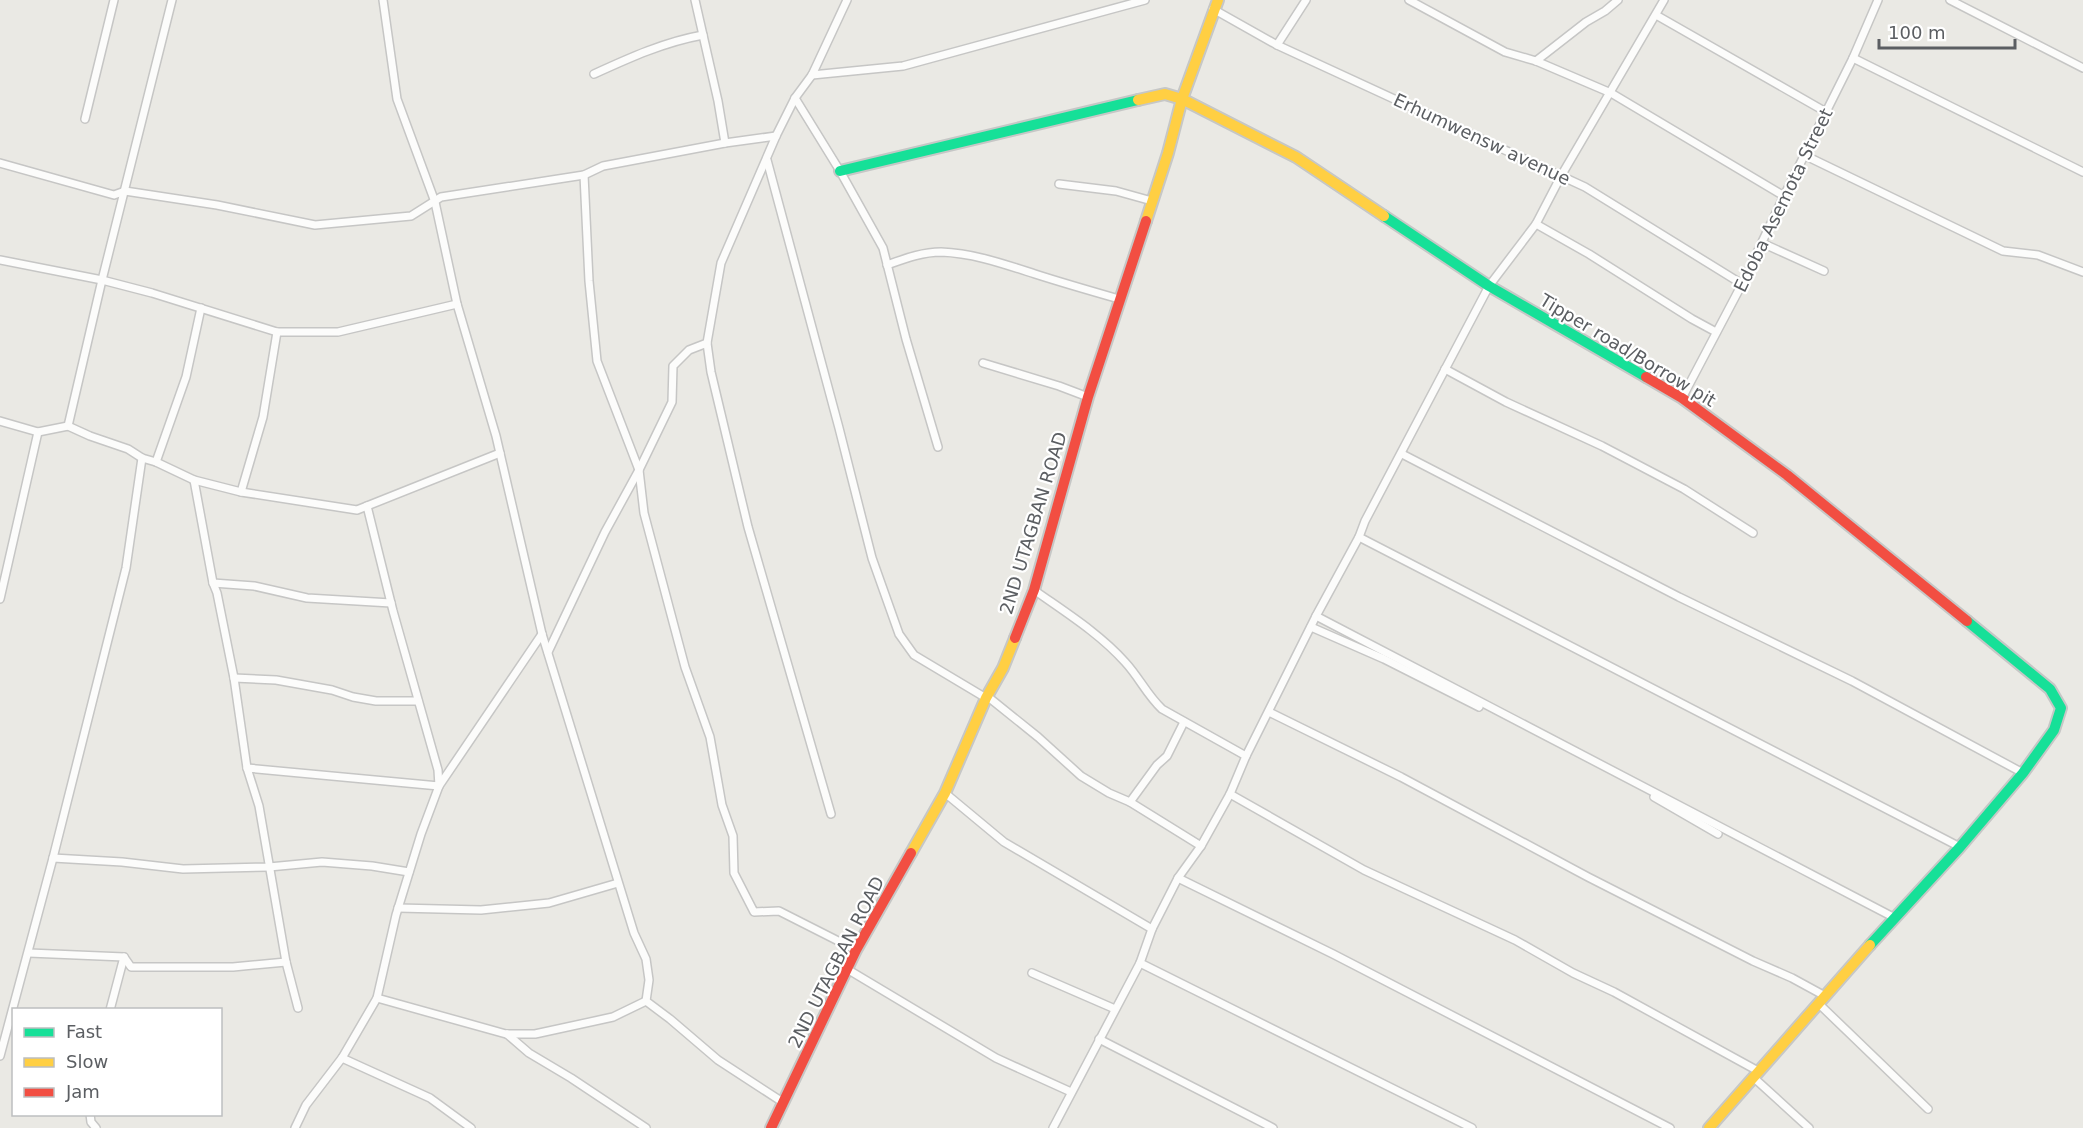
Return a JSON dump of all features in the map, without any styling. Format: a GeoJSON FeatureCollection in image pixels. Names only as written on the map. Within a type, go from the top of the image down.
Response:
{"type":"FeatureCollection","features":[{"type":"Feature","properties":{"kind":"street"},"geometry":{"type":"LineString","coordinates":[[85,119],[114,0]]}},
{"type":"Feature","properties":{"kind":"street"},"geometry":{"type":"LineString","coordinates":[[68,426],[172,0]]}},
{"type":"Feature","properties":{"kind":"street"},"geometry":{"type":"LineString","coordinates":[[383,0],[397,99],[435,202],[457,304],[500,453],[542,634],[618,883],[634,933],[646,959],[649,981],[646,1001]]}},
{"type":"Feature","properties":{"kind":"street"},"geometry":{"type":"LineString","coordinates":[[695,0],[725,143]]}},
{"type":"Feature","properties":{"kind":"street"},"geometry":{"type":"LineString","coordinates":[[831,814],[748,527],[711,372],[707,343],[721,263],[776,136],[795,98],[812,75],[847,0]]}},
{"type":"Feature","properties":{"kind":"street"},"geometry":{"type":"LineString","coordinates":[[812,75],[903,66],[1145,0]]}},
{"type":"Feature","properties":{"kind":"street"},"geometry":{"type":"LineString","coordinates":[[1277,45],[1306,0]]}},
{"type":"Feature","properties":{"kind":"street"},"geometry":{"type":"LineString","coordinates":[[1408,0],[1505,52],[1536,62],[1611,93],[1784,196]]}},
{"type":"Feature","properties":{"kind":"street"},"geometry":{"type":"LineString","coordinates":[[1536,62],[1618,0]]}},
{"type":"Feature","properties":{"kind":"street"},"geometry":{"type":"LineString","coordinates":[[1055,1127],[1071,1092],[1140,963],[1152,929],[1178,878],[1201,846],[1230,794],[1246,756],[1316,616],[1489,286],[1536,224],[1561,176],[1664,0]]}},
{"type":"Feature","properties":{"kind":"street","name":"Edoba Asemota Street"},"geometry":{"type":"LineString","coordinates":[[1682,398],[1742,284],[1853,58],[1878,0]]}},
{"type":"Feature","properties":{"kind":"street"},"geometry":{"type":"LineString","coordinates":[[1950,0],[2083,68]]}},
{"type":"Feature","properties":{"kind":"street","name":"Erhumwensw avenue"},"geometry":{"type":"LineString","coordinates":[[1215,4],[1277,45],[1585,187],[1742,284]]}},
{"type":"Feature","properties":{"kind":"street","name":"2ND UTAGBAN ROAD"},"geometry":{"type":"LineString","coordinates":[[771,1128],[856,950],[945,793],[986,697],[1003,668],[1034,590],[1088,397],[1168,153],[1182,99],[1215,4]]}},
{"type":"Feature","properties":{"kind":"street"},"geometry":{"type":"LineString","coordinates":[[1656,15],[1826,112]]}},
{"type":"Feature","properties":{"kind":"street"},"geometry":{"type":"LineString","coordinates":[[594,74],[628,58],[679,39],[703,35]]}},
{"type":"Feature","properties":{"kind":"street"},"geometry":{"type":"LineString","coordinates":[[1853,58],[2083,172]]}},
{"type":"Feature","properties":{"kind":"street"},"geometry":{"type":"LineString","coordinates":[[840,171],[1165,94],[1182,99]]}},
{"type":"Feature","properties":{"kind":"street"},"geometry":{"type":"LineString","coordinates":[[795,98],[840,171],[883,248],[906,339],[938,447]]}},
{"type":"Feature","properties":{"kind":"street","name":"Tipper road/Borrow pit"},"geometry":{"type":"LineString","coordinates":[[1182,99],[1296,157],[1489,286],[1682,398],[1786,475],[2050,689],[2061,708],[2054,730],[2023,773]]}},
{"type":"Feature","properties":{"kind":"street"},"geometry":{"type":"LineString","coordinates":[[0,163],[114,195],[125,191],[217,205],[315,225],[411,216],[441,196],[584,175],[603,166],[725,143],[776,136]]}},
{"type":"Feature","properties":{"kind":"street"},"geometry":{"type":"LineString","coordinates":[[1804,155],[2003,250],[2038,255],[2083,272]]}},
{"type":"Feature","properties":{"kind":"street"},"geometry":{"type":"LineString","coordinates":[[767,160],[872,558],[899,634],[914,655],[986,697],[1038,736],[1080,776],[1130,802],[1201,846]]}},
{"type":"Feature","properties":{"kind":"street"},"geometry":{"type":"LineString","coordinates":[[584,175],[589,280],[597,361],[639,470],[644,513],[685,668],[710,737],[723,806],[733,836],[734,873],[754,912],[779,910],[856,950]]}},
{"type":"Feature","properties":{"kind":"street"},"geometry":{"type":"LineString","coordinates":[[1059,184],[1116,191],[1152,201]]}},
{"type":"Feature","properties":{"kind":"street"},"geometry":{"type":"LineString","coordinates":[[1536,224],[1716,332]]}},
{"type":"Feature","properties":{"kind":"street"},"geometry":{"type":"LineString","coordinates":[[1762,243],[1824,271]]}},
{"type":"Feature","properties":{"kind":"street"},"geometry":{"type":"LineString","coordinates":[[887,265],[916,255],[939,252],[962,254],[997,262],[1119,299]]}},
{"type":"Feature","properties":{"kind":"street"},"geometry":{"type":"LineString","coordinates":[[0,260],[102,280],[277,332],[338,332],[457,304]]}},
{"type":"Feature","properties":{"kind":"street"},"geometry":{"type":"LineString","coordinates":[[156,462],[186,377],[201,308]]}},
{"type":"Feature","properties":{"kind":"street"},"geometry":{"type":"LineString","coordinates":[[241,492],[263,417],[277,332]]}},
{"type":"Feature","properties":{"kind":"street"},"geometry":{"type":"LineString","coordinates":[[548,652],[605,532],[639,470],[672,402],[673,366],[689,350],[707,343]]}},
{"type":"Feature","properties":{"kind":"street"},"geometry":{"type":"LineString","coordinates":[[983,363],[1039,379],[1088,397]]}},
{"type":"Feature","properties":{"kind":"street"},"geometry":{"type":"LineString","coordinates":[[1445,369],[1506,402],[1602,446],[1684,489],[1753,533]]}},
{"type":"Feature","properties":{"kind":"street"},"geometry":{"type":"LineString","coordinates":[[0,421],[38,432],[68,426],[128,449],[142,458],[194,480],[241,492],[357,510],[500,453]]}},
{"type":"Feature","properties":{"kind":"street"},"geometry":{"type":"LineString","coordinates":[[0,599],[38,432]]}},
{"type":"Feature","properties":{"kind":"street"},"geometry":{"type":"LineString","coordinates":[[1402,454],[1679,597],[1852,681],[2023,773],[1960,847],[1709,1128]]}},
{"type":"Feature","properties":{"kind":"street"},"geometry":{"type":"LineString","coordinates":[[14,1008],[126,568],[142,458]]}},
{"type":"Feature","properties":{"kind":"street"},"geometry":{"type":"LineString","coordinates":[[194,480],[234,678],[247,768],[259,806],[286,962],[298,1008]]}},
{"type":"Feature","properties":{"kind":"street"},"geometry":{"type":"LineString","coordinates":[[367,506],[391,603],[438,770],[439,786]]}},
{"type":"Feature","properties":{"kind":"street"},"geometry":{"type":"LineString","coordinates":[[1359,537],[1670,699],[1764,745]]}},
{"type":"Feature","properties":{"kind":"street"},"geometry":{"type":"LineString","coordinates":[[1359,537],[1960,847]]}},
{"type":"Feature","properties":{"kind":"street"},"geometry":{"type":"LineString","coordinates":[[213,583],[254,586],[307,598],[391,603]]}},
{"type":"Feature","properties":{"kind":"street"},"geometry":{"type":"LineString","coordinates":[[1034,590],[1095,634],[1126,662],[1152,699],[1162,709],[1246,756]]}},
{"type":"Feature","properties":{"kind":"street"},"geometry":{"type":"LineString","coordinates":[[1316,616],[1895,918]]}},
{"type":"Feature","properties":{"kind":"street"},"geometry":{"type":"LineString","coordinates":[[1311,627],[1384,659],[1555,744],[1628,782],[1718,834]]}},
{"type":"Feature","properties":{"kind":"street"},"geometry":{"type":"LineString","coordinates":[[295,1128],[306,1105],[342,1058],[376,998],[398,908],[439,786],[542,634]]}},
{"type":"Feature","properties":{"kind":"street"},"geometry":{"type":"LineString","coordinates":[[234,678],[287,682],[332,690],[353,698],[376,701],[418,701]]}},
{"type":"Feature","properties":{"kind":"street"},"geometry":{"type":"LineString","coordinates":[[1269,712],[1401,777],[1588,877],[1753,961],[1792,978],[1821,1000],[1928,1108]]}},
{"type":"Feature","properties":{"kind":"street"},"geometry":{"type":"LineString","coordinates":[[1130,802],[1157,765],[1167,756],[1184,722]]}},
{"type":"Feature","properties":{"kind":"street"},"geometry":{"type":"LineString","coordinates":[[247,768],[439,786]]}},
{"type":"Feature","properties":{"kind":"street"},"geometry":{"type":"LineString","coordinates":[[945,793],[1004,842],[1152,929]]}},
{"type":"Feature","properties":{"kind":"street"},"geometry":{"type":"LineString","coordinates":[[1230,794],[1365,870],[1515,940],[1573,973],[1614,992],[1756,1074],[1809,1128]]}},
{"type":"Feature","properties":{"kind":"street"},"geometry":{"type":"LineString","coordinates":[[53,858],[122,862],[183,869],[269,867],[322,862],[409,872]]}},
{"type":"Feature","properties":{"kind":"street"},"geometry":{"type":"LineString","coordinates":[[1178,878],[1333,954],[1670,1128]]}},
{"type":"Feature","properties":{"kind":"street"},"geometry":{"type":"LineString","coordinates":[[398,908],[481,910],[549,903],[618,883]]}},
{"type":"Feature","properties":{"kind":"street"},"geometry":{"type":"LineString","coordinates":[[29,953],[124,957]]}},
{"type":"Feature","properties":{"kind":"street"},"geometry":{"type":"LineString","coordinates":[[124,957],[131,967],[233,967],[286,962]]}},
{"type":"Feature","properties":{"kind":"street"},"geometry":{"type":"LineString","coordinates":[[111,1008],[124,957]]}},
{"type":"Feature","properties":{"kind":"street"},"geometry":{"type":"LineString","coordinates":[[1140,963],[1472,1128]]}},
{"type":"Feature","properties":{"kind":"street"},"geometry":{"type":"LineString","coordinates":[[847,969],[996,1058],[1071,1092]]}},
{"type":"Feature","properties":{"kind":"street"},"geometry":{"type":"LineString","coordinates":[[1032,973],[1115,1009]]}},
{"type":"Feature","properties":{"kind":"street"},"geometry":{"type":"LineString","coordinates":[[376,998],[506,1034],[535,1034],[613,1017],[646,1001]]}},
{"type":"Feature","properties":{"kind":"street"},"geometry":{"type":"LineString","coordinates":[[646,1001],[718,1060],[784,1103]]}},
{"type":"Feature","properties":{"kind":"street"},"geometry":{"type":"LineString","coordinates":[[0,1056],[12,1013]]}},
{"type":"Feature","properties":{"kind":"street"},"geometry":{"type":"LineString","coordinates":[[506,1034],[530,1053],[646,1128]]}},
{"type":"Feature","properties":{"kind":"street"},"geometry":{"type":"LineString","coordinates":[[1099,1039],[1273,1128]]}},
{"type":"Feature","properties":{"kind":"street"},"geometry":{"type":"LineString","coordinates":[[342,1058],[430,1098],[471,1128]]}},
{"type":"Feature","properties":{"kind":"traffic: fast"},"geometry":{"type":"LineString","coordinates":[[840,171],[1138,100]]}},
{"type":"Feature","properties":{"kind":"traffic: fast"},"geometry":{"type":"LineString","coordinates":[[1384,216],[1489,286],[1646,377]]}},
{"type":"Feature","properties":{"kind":"traffic: fast"},"geometry":{"type":"LineString","coordinates":[[1870,945],[1960,847],[2023,773],[2054,730],[2061,708],[2050,689],[1967,621]]}},
{"type":"Feature","properties":{"kind":"traffic: slow"},"geometry":{"type":"LineString","coordinates":[[1146,221],[1168,153],[1182,99],[1218,0]]}},
{"type":"Feature","properties":{"kind":"traffic: slow"},"geometry":{"type":"LineString","coordinates":[[1138,100],[1165,94],[1182,99],[1296,157],[1384,216]]}},
{"type":"Feature","properties":{"kind":"traffic: slow"},"geometry":{"type":"LineString","coordinates":[[911,853],[945,793],[1015,638]]}},
{"type":"Feature","properties":{"kind":"traffic: slow"},"geometry":{"type":"LineString","coordinates":[[1709,1128],[1870,945]]}},
{"type":"Feature","properties":{"kind":"traffic: jam"},"geometry":{"type":"LineString","coordinates":[[1015,638],[1034,590],[1088,397],[1146,221]]}},
{"type":"Feature","properties":{"kind":"traffic: jam"},"geometry":{"type":"LineString","coordinates":[[1646,377],[1682,398],[1787,475],[1967,621]]}},
{"type":"Feature","properties":{"kind":"traffic: jam"},"geometry":{"type":"LineString","coordinates":[[771,1128],[856,950],[911,853]]}}]}
